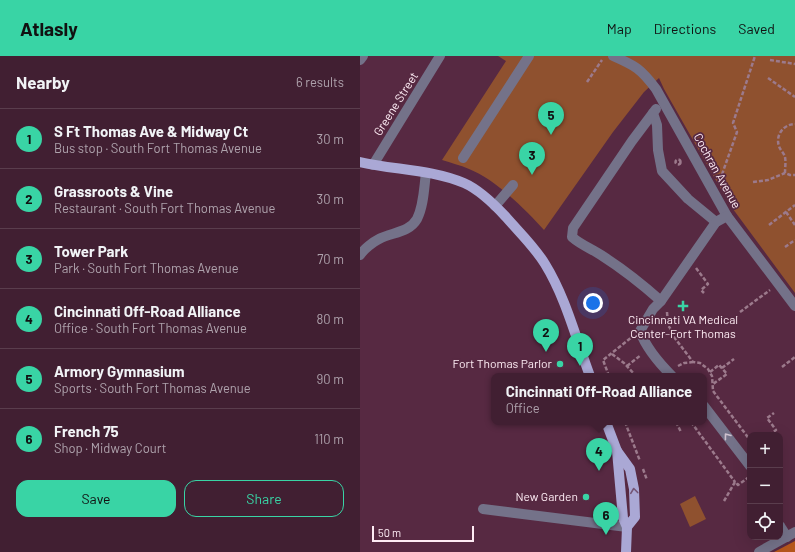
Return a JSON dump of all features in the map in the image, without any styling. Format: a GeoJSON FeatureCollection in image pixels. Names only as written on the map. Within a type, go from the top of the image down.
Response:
{"type":"FeatureCollection","features":[{"type":"Feature","properties":{"kind":"main road"},"geometry":{"type":"LineString","coordinates":[[360,162],[426,172],[465,183],[495,206],[537,252],[553,278],[560,293],[589,373]]}},
{"type":"Feature","properties":{"kind":"main road"},"geometry":{"type":"LineString","coordinates":[[607,425],[617,451],[623,518],[627,527],[626,552]]}},
{"type":"Feature","properties":{"kind":"street"},"geometry":{"type":"LineString","coordinates":[[360,60],[363,56]]}},
{"type":"Feature","properties":{"kind":"street","name":"Greene Street"},"geometry":{"type":"LineString","coordinates":[[373,165],[440,56]]}},
{"type":"Feature","properties":{"kind":"street"},"geometry":{"type":"LineString","coordinates":[[463,158],[529,56]]}},
{"type":"Feature","properties":{"kind":"street","name":"Cochran Avenue"},"geometry":{"type":"LineString","coordinates":[[613,56],[634,66],[644,74],[656,89],[727,216],[795,306]]}},
{"type":"Feature","properties":{"kind":"street"},"geometry":{"type":"LineString","coordinates":[[661,301],[634,278],[600,254],[577,242],[572,237],[573,228],[632,141],[662,101]]}},
{"type":"Feature","properties":{"kind":"street"},"geometry":{"type":"LineString","coordinates":[[653,112],[657,125],[659,160],[662,171],[688,199],[716,222]]}},
{"type":"Feature","properties":{"kind":"street"},"geometry":{"type":"LineString","coordinates":[[360,255],[379,239],[410,228],[417,219],[422,202],[426,172]]}},
{"type":"Feature","properties":{"kind":"street"},"geometry":{"type":"LineString","coordinates":[[495,206],[513,186]]}},
{"type":"Feature","properties":{"kind":"street"},"geometry":{"type":"LineString","coordinates":[[673,373],[656,358],[642,338],[640,331],[653,309],[661,301],[716,222],[727,216]]}},
{"type":"Feature","properties":{"kind":"street"},"geometry":{"type":"LineString","coordinates":[[707,410],[747,462]]}},
{"type":"Feature","properties":{"kind":"street"},"geometry":{"type":"LineString","coordinates":[[483,509],[627,527]]}},
{"type":"Feature","properties":{"kind":"street"},"geometry":{"type":"LineString","coordinates":[[759,552],[791,535],[783,528]]}},
{"type":"Feature","properties":{"kind":"path"},"geometry":{"type":"LineString","coordinates":[[715,195],[737,132],[733,123],[755,56]]}},
{"type":"Feature","properties":{"kind":"path"},"geometry":{"type":"LineString","coordinates":[[586,82],[602,59]]}},
{"type":"Feature","properties":{"kind":"path"},"geometry":{"type":"LineString","coordinates":[[770,60],[795,64]]}},
{"type":"Feature","properties":{"kind":"path"},"geometry":{"type":"LineString","coordinates":[[768,78],[795,97]]}},
{"type":"Feature","properties":{"kind":"path"},"geometry":{"type":"LineString","coordinates":[[785,173],[785,155],[778,144],[778,137],[781,130],[788,125],[795,124]]}},
{"type":"Feature","properties":{"kind":"path"},"geometry":{"type":"LineString","coordinates":[[753,182],[768,180],[785,173],[795,175]]}},
{"type":"Feature","properties":{"kind":"path"},"geometry":{"type":"LineString","coordinates":[[769,225],[795,206]]}},
{"type":"Feature","properties":{"kind":"path"},"geometry":{"type":"LineString","coordinates":[[786,212],[795,226]]}},
{"type":"Feature","properties":{"kind":"path"},"geometry":{"type":"LineString","coordinates":[[785,247],[795,240]]}},
{"type":"Feature","properties":{"kind":"path"},"geometry":{"type":"LineString","coordinates":[[690,259],[708,284],[701,290],[704,294]]}},
{"type":"Feature","properties":{"kind":"path"},"geometry":{"type":"LineString","coordinates":[[740,312],[771,289]]}},
{"type":"Feature","properties":{"kind":"path"},"geometry":{"type":"LineString","coordinates":[[653,309],[670,328],[671,333],[693,362]]}},
{"type":"Feature","properties":{"kind":"path"},"geometry":{"type":"LineString","coordinates":[[608,373],[603,360],[640,331]]}},
{"type":"Feature","properties":{"kind":"path"},"geometry":{"type":"LineString","coordinates":[[627,366],[650,348]]}},
{"type":"Feature","properties":{"kind":"path"},"geometry":{"type":"LineString","coordinates":[[612,354],[633,373]]}},
{"type":"Feature","properties":{"kind":"path"},"geometry":{"type":"LineString","coordinates":[[782,367],[795,357]]}},
{"type":"Feature","properties":{"kind":"path"},"geometry":{"type":"LineString","coordinates":[[722,368],[734,359]]}},
{"type":"Feature","properties":{"kind":"path"},"geometry":{"type":"LineString","coordinates":[[673,373],[684,363],[700,363],[708,369],[713,384],[713,391],[747,436]]}},
{"type":"Feature","properties":{"kind":"path"},"geometry":{"type":"LineString","coordinates":[[710,372],[719,365],[727,374],[713,384]]}},
{"type":"Feature","properties":{"kind":"path"},"geometry":{"type":"LineString","coordinates":[[773,432],[776,430],[767,418],[774,413]]}},
{"type":"Feature","properties":{"kind":"path"},"geometry":{"type":"LineString","coordinates":[[626,425],[648,480]]}},
{"type":"Feature","properties":{"kind":"path"},"geometry":{"type":"LineString","coordinates":[[678,425],[681,432]]}},
{"type":"Feature","properties":{"kind":"path"},"geometry":{"type":"LineString","coordinates":[[693,425],[738,485],[747,478]]}},
{"type":"Feature","properties":{"kind":"path"},"geometry":{"type":"LineString","coordinates":[[724,501],[735,482]]}},
{"type":"Feature","properties":{"kind":"shaded area"},"geometry":{"type":"Polygon","coordinates":[[[498,56],[795,56],[795,293],[730,205],[659,78],[644,92],[613,132],[544,230],[528,213],[489,180],[469,169],[442,160],[506,61],[498,56]]]}},
{"type":"Feature","properties":{"kind":"shaded area"},"geometry":{"type":"Polygon","coordinates":[[[695,496],[706,519],[690,527],[680,504],[695,496]]]}},
{"type":"Feature","properties":{"kind":"shaded area"},"geometry":{"type":"Polygon","coordinates":[[[795,541],[795,552],[774,552],[795,541]]]}},
{"type":"Feature","properties":{"kind":"place","name":"Armory Gymnasium"},"geometry":{"type":"Point","coordinates":[551,135]}},
{"type":"Feature","properties":{"kind":"place","name":"Tower Park"},"geometry":{"type":"Point","coordinates":[532,175]}},
{"type":"Feature","properties":{"kind":"place","name":"Cincinnati VA Medical Center-Fort Thomas"},"geometry":{"type":"Point","coordinates":[683,306]}},
{"type":"Feature","properties":{"kind":"place","name":"Grassroots & Vine"},"geometry":{"type":"Point","coordinates":[546,352]}},
{"type":"Feature","properties":{"kind":"place","name":"Fort Thomas Parlor"},"geometry":{"type":"Point","coordinates":[560,364]}},
{"type":"Feature","properties":{"kind":"place","name":"S Ft Thomas Ave & Midway Ct"},"geometry":{"type":"Point","coordinates":[580,366]}},
{"type":"Feature","properties":{"kind":"place","name":"Cincinnati Off-Road Alliance"},"geometry":{"type":"Point","coordinates":[599,471]}},
{"type":"Feature","properties":{"kind":"place","name":"New Garden"},"geometry":{"type":"Point","coordinates":[586,497]}},
{"type":"Feature","properties":{"kind":"place","name":"French 75"},"geometry":{"type":"Point","coordinates":[606,535]}}]}
